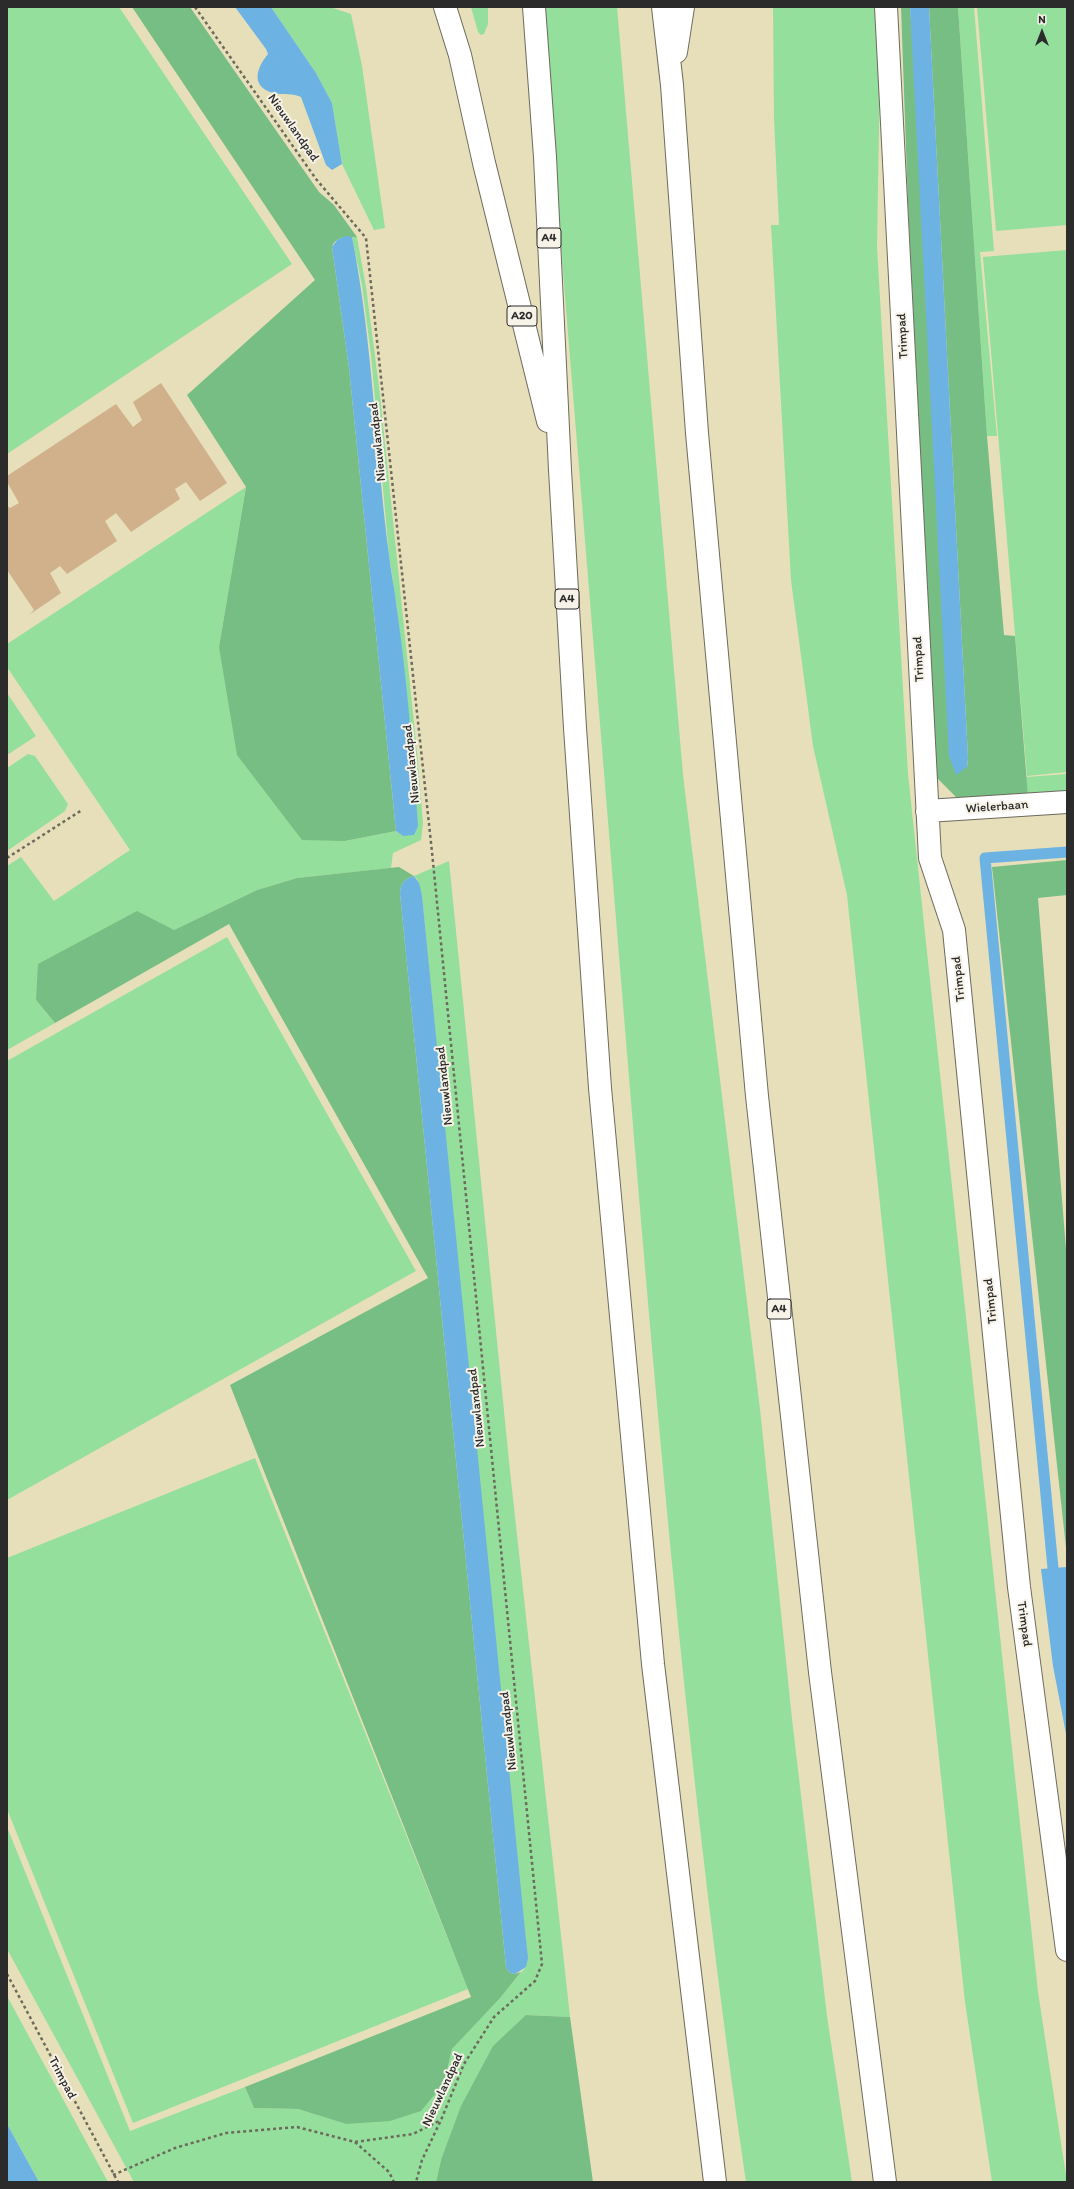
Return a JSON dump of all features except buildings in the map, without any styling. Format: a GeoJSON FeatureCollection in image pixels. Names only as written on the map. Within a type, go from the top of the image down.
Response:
{"type":"FeatureCollection","features":[{"type":"Feature","properties":{"kind":"main road","name":"A20"},"geometry":{"type":"LineString","coordinates":[[445,7],[460,55],[484,163],[560,470]]}},
{"type":"Feature","properties":{"kind":"main road","name":"A4"},"geometry":{"type":"LineString","coordinates":[[534,7],[545,157],[560,470],[575,728],[602,1112],[653,1664],[715,2182]]}},
{"type":"Feature","properties":{"kind":"main road","name":"A4"},"geometry":{"type":"LineString","coordinates":[[663,7],[672,85],[697,433],[758,1104],[820,1672],[885,2182]]}},
{"type":"Feature","properties":{"kind":"main road","name":"A4"},"geometry":{"type":"LineString","coordinates":[[672,85],[682,7]]}},
{"type":"Feature","properties":{"kind":"main road","name":"Trimpad"},"geometry":{"type":"LineString","coordinates":[[886,7],[930,858],[954,930],[1019,1587],[1067,1950]]}},
{"type":"Feature","properties":{"kind":"main road","name":"Wielerbaan"},"geometry":{"type":"LineString","coordinates":[[927,811],[1067,802]]}},
{"type":"Feature","properties":{"kind":"path","name":"Nieuwlandpad"},"geometry":{"type":"LineString","coordinates":[[195,7],[316,179],[366,238],[432,852],[542,1964],[535,1981],[494,2017],[464,2064],[441,2120],[422,2160],[416,2182]]}},
{"type":"Feature","properties":{"kind":"path"},"geometry":{"type":"LineString","coordinates":[[7,858],[82,810]]}},
{"type":"Feature","properties":{"kind":"path","name":"Trimpad"},"geometry":{"type":"LineString","coordinates":[[7,1974],[118,2182]]}},
{"type":"Feature","properties":{"kind":"path"},"geometry":{"type":"LineString","coordinates":[[113,2174],[175,2148],[226,2133],[297,2127],[355,2142],[413,2134],[441,2120]]}},
{"type":"Feature","properties":{"kind":"path"},"geometry":{"type":"LineString","coordinates":[[355,2142],[389,2172],[394,2182]]}},
{"type":"Feature","properties":{"kind":"green space"},"geometry":{"type":"Polygon","coordinates":[[[7,7],[119,7],[292,264],[7,454],[7,7]]]}},
{"type":"Feature","properties":{"kind":"green space"},"geometry":{"type":"Polygon","coordinates":[[[132,7],[190,7],[319,192],[334,205],[357,237],[346,237],[339,239],[332,247],[349,368],[396,831],[345,841],[302,840],[237,755],[219,647],[246,487],[187,395],[315,280],[132,7]]]}},
{"type":"Feature","properties":{"kind":"green space"},"geometry":{"type":"Polygon","coordinates":[[[271,7],[330,7],[351,14],[362,66],[385,228],[374,230],[342,164],[332,103],[316,73],[271,7]]]}},
{"type":"Feature","properties":{"kind":"green space"},"geometry":{"type":"Polygon","coordinates":[[[471,7],[488,7],[488,24],[484,34],[481,35],[478,32],[471,7]]]}},
{"type":"Feature","properties":{"kind":"green space"},"geometry":{"type":"Polygon","coordinates":[[[545,7],[617,7],[683,775],[760,1409],[792,1719],[827,2016],[852,2182],[746,2182],[726,2041],[692,1759],[651,1336],[552,138],[545,7]]]}},
{"type":"Feature","properties":{"kind":"green space"},"geometry":{"type":"Polygon","coordinates":[[[773,7],[877,7],[880,67],[877,247],[908,774],[1038,1992],[1067,2182],[992,2182],[965,2002],[847,895],[813,746],[791,580],[771,225],[779,225],[774,119],[773,7]]]}},
{"type":"Feature","properties":{"kind":"green space"},"geometry":{"type":"Polygon","coordinates":[[[901,7],[910,7],[967,767],[968,758],[929,7],[958,7],[987,436],[1004,635],[1015,636],[1028,796],[960,801],[937,778],[908,205],[901,7]]]}},
{"type":"Feature","properties":{"kind":"green space"},"geometry":{"type":"Polygon","coordinates":[[[958,7],[974,7],[994,251],[980,252],[997,436],[987,436],[958,7]]]}},
{"type":"Feature","properties":{"kind":"green space"},"geometry":{"type":"Polygon","coordinates":[[[977,7],[1067,7],[1067,225],[996,231],[977,7]]]}},
{"type":"Feature","properties":{"kind":"green space"},"geometry":{"type":"Polygon","coordinates":[[[352,237],[357,237],[366,287],[380,395],[418,762],[423,823],[421,840],[393,853],[391,868],[297,878],[257,890],[36,1000],[55,1023],[7,1050],[7,866],[21,857],[54,901],[130,850],[7,667],[7,644],[246,487],[219,647],[345,841],[396,831],[403,836],[413,754],[397,608],[389,555],[371,355],[362,285],[352,237]]]}},
{"type":"Feature","properties":{"kind":"green space"},"geometry":{"type":"Polygon","coordinates":[[[1067,250],[1067,772],[1027,776],[983,257],[1067,250]]]}},
{"type":"Feature","properties":{"kind":"green space"},"geometry":{"type":"Polygon","coordinates":[[[7,693],[36,736],[7,755],[7,693]]]}},
{"type":"Feature","properties":{"kind":"green space"},"geometry":{"type":"Polygon","coordinates":[[[28,754],[35,756],[68,804],[65,811],[7,851],[7,768],[28,754]]]}},
{"type":"Feature","properties":{"kind":"green space"},"geometry":{"type":"Polygon","coordinates":[[[1067,774],[1067,793],[1028,796],[1026,777],[1067,774]]]}},
{"type":"Feature","properties":{"kind":"green space"},"geometry":{"type":"Polygon","coordinates":[[[1067,860],[1067,895],[1038,898],[1067,1262],[1067,1557],[992,867],[1067,860]]]}},
{"type":"Feature","properties":{"kind":"green space"},"geometry":{"type":"Polygon","coordinates":[[[449,861],[510,1471],[570,2017],[526,2015],[441,2160],[436,2182],[134,2182],[7,1949],[7,1827],[130,2131],[245,2087],[254,2108],[298,2109],[346,2124],[444,2083],[452,2049],[526,1967],[422,895],[417,879],[414,876],[449,861]]]}},
{"type":"Feature","properties":{"kind":"green space"},"geometry":{"type":"Polygon","coordinates":[[[399,867],[414,876],[404,882],[400,893],[506,1967],[510,1973],[515,1974],[521,1972],[499,1999],[452,2049],[444,2083],[421,2111],[390,2121],[346,2124],[298,2109],[254,2108],[245,2087],[471,1997],[230,1385],[428,1278],[229,924],[55,1023],[36,1000],[38,964],[137,911],[174,930],[257,890],[297,878],[399,867]]]}},
{"type":"Feature","properties":{"kind":"green space"},"geometry":{"type":"Polygon","coordinates":[[[227,937],[416,1271],[7,1500],[7,1061],[227,937]]]}},
{"type":"Feature","properties":{"kind":"green space"},"geometry":{"type":"Polygon","coordinates":[[[255,1458],[468,1989],[133,2123],[7,1809],[7,1558],[255,1458]]]}},
{"type":"Feature","properties":{"kind":"green space"},"geometry":{"type":"Polygon","coordinates":[[[7,1996],[108,2182],[39,2182],[7,2124],[7,1996]]]}},
{"type":"Feature","properties":{"kind":"green space"},"geometry":{"type":"Polygon","coordinates":[[[526,2015],[570,2017],[593,2182],[436,2182],[441,2160],[461,2106],[493,2046],[526,2015]]]}},
{"type":"Feature","properties":{"kind":"water"},"geometry":{"type":"Polygon","coordinates":[[[235,7],[271,7],[316,73],[332,103],[342,164],[332,170],[326,165],[301,97],[271,92],[264,89],[260,85],[258,74],[263,61],[268,54],[266,49],[235,7]]]}},
{"type":"Feature","properties":{"kind":"water"},"geometry":{"type":"Polygon","coordinates":[[[910,7],[929,7],[968,758],[967,767],[956,775],[949,756],[910,7]]]}},
{"type":"Feature","properties":{"kind":"water"},"geometry":{"type":"Polygon","coordinates":[[[346,236],[352,237],[365,316],[384,515],[401,636],[409,717],[418,826],[414,835],[403,836],[396,831],[349,368],[332,247],[337,240],[346,236]]]}},
{"type":"Feature","properties":{"kind":"water"},"geometry":{"type":"Polygon","coordinates":[[[414,876],[419,883],[422,895],[528,1958],[526,1967],[515,1974],[510,1973],[506,1967],[400,893],[404,882],[414,876]]]}},
{"type":"Feature","properties":{"kind":"water"},"geometry":{"type":"Polygon","coordinates":[[[1067,1567],[1067,1739],[1053,1666],[1041,1569],[1067,1567]]]}},
{"type":"Feature","properties":{"kind":"water"},"geometry":{"type":"Polygon","coordinates":[[[7,2124],[39,2182],[7,2182],[7,2124]]]}},
{"type":"Feature","properties":{"kind":"waterway"},"geometry":{"type":"LineString","coordinates":[[1053,1568],[985,858],[1067,852]]}}]}
